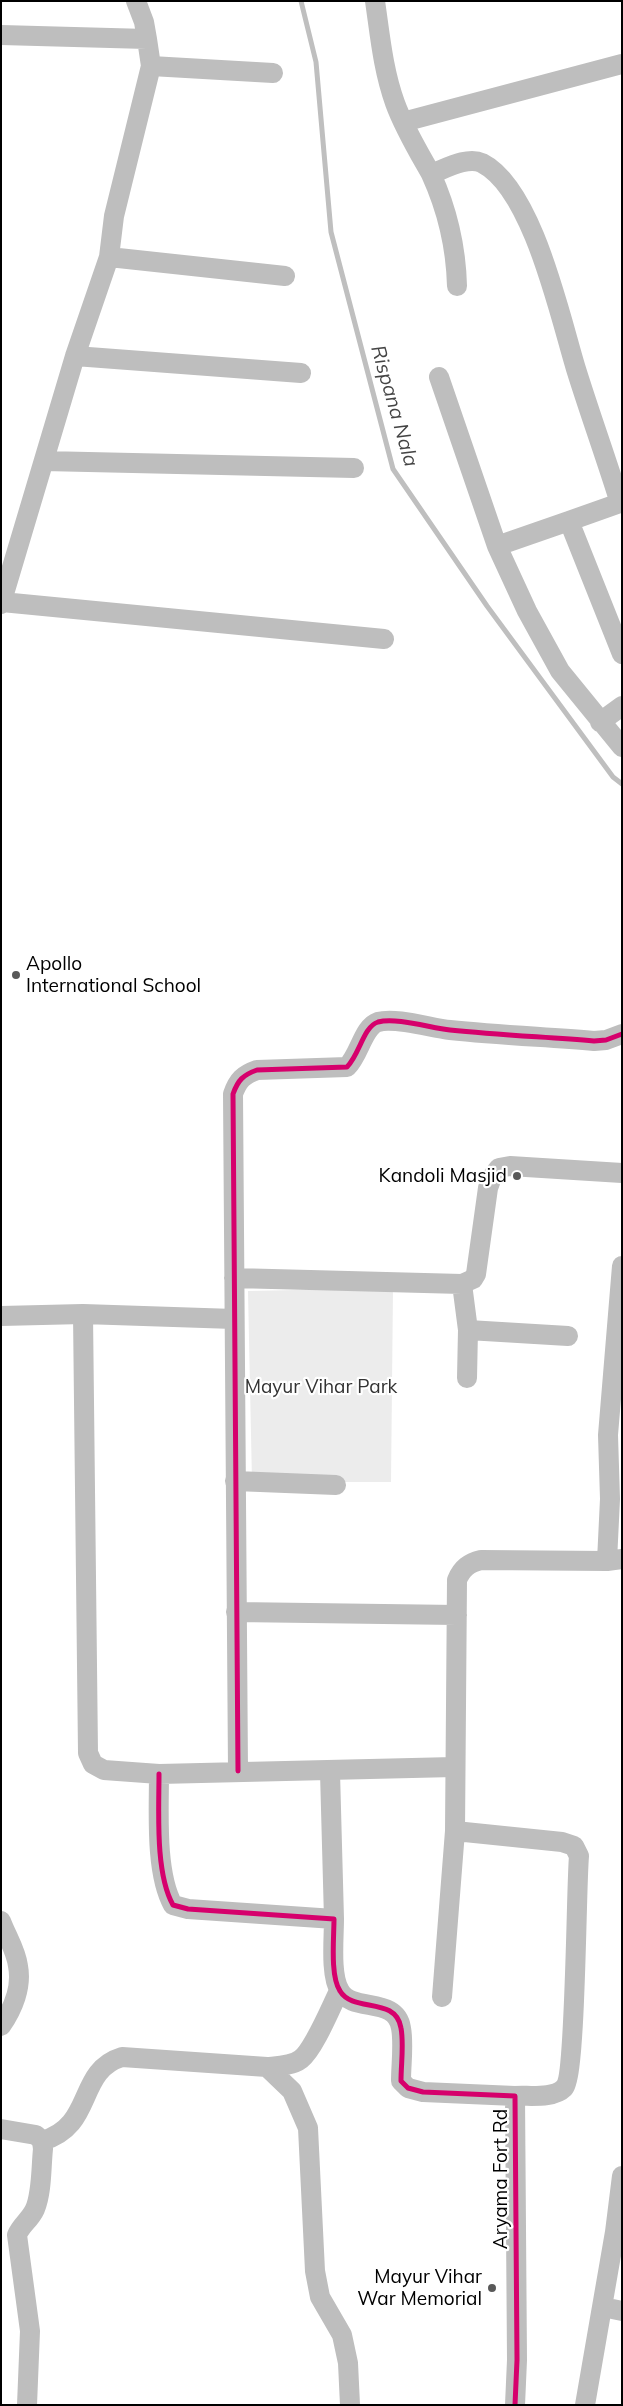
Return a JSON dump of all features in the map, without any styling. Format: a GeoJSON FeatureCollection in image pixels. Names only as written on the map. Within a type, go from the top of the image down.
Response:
{"type":"FeatureCollection","features":[{"type":"Feature","properties":{"kind":"street"},"geometry":{"type":"LineString","coordinates":[[136,1],[147,39],[150,66],[114,216],[109,257],[75,356],[2,603],[384,638]]}},
{"type":"Feature","properties":{"kind":"street"},"geometry":{"type":"LineString","coordinates":[[375,1],[385,69],[403,122],[441,197],[456,258],[457,286]]}},
{"type":"Feature","properties":{"kind":"street"},"geometry":{"type":"LineString","coordinates":[[1,35],[147,39]]}},
{"type":"Feature","properties":{"kind":"street"},"geometry":{"type":"LineString","coordinates":[[403,122],[622,64]]}},
{"type":"Feature","properties":{"kind":"street"},"geometry":{"type":"LineString","coordinates":[[150,66],[273,73]]}},
{"type":"Feature","properties":{"kind":"street"},"geometry":{"type":"LineString","coordinates":[[431,174],[469,160],[481,162],[506,185],[520,207],[543,262],[621,502],[497,546]]}},
{"type":"Feature","properties":{"kind":"street"},"geometry":{"type":"LineString","coordinates":[[109,257],[285,276]]}},
{"type":"Feature","properties":{"kind":"street"},"geometry":{"type":"LineString","coordinates":[[75,356],[301,373]]}},
{"type":"Feature","properties":{"kind":"street"},"geometry":{"type":"LineString","coordinates":[[439,377],[497,546],[527,611],[560,671],[622,747]]}},
{"type":"Feature","properties":{"kind":"street"},"geometry":{"type":"LineString","coordinates":[[44,461],[354,468]]}},
{"type":"Feature","properties":{"kind":"street"},"geometry":{"type":"LineString","coordinates":[[569,521],[622,654]]}},
{"type":"Feature","properties":{"kind":"street"},"geometry":{"type":"LineString","coordinates":[[600,722],[622,706]]}},
{"type":"Feature","properties":{"kind":"street"},"geometry":{"type":"LineString","coordinates":[[238,1771],[233,1094],[238,1082],[244,1075],[257,1070],[346,1067],[356,1058],[367,1029],[378,1022],[390,1021],[449,1030],[594,1041],[606,1040],[622,1034]]}},
{"type":"Feature","properties":{"kind":"street"},"geometry":{"type":"LineString","coordinates":[[234,1278],[462,1284],[473,1279],[476,1274],[488,1188],[492,1177],[499,1168],[510,1166],[622,1173]]}},
{"type":"Feature","properties":{"kind":"street"},"geometry":{"type":"LineString","coordinates":[[442,1997],[455,1831],[454,1767],[457,1580],[460,1572],[470,1563],[481,1560],[614,1560],[616,1497],[608,1435],[622,1266]]}},
{"type":"Feature","properties":{"kind":"street"},"geometry":{"type":"LineString","coordinates":[[462,1284],[468,1330],[467,1378]]}},
{"type":"Feature","properties":{"kind":"street"},"geometry":{"type":"LineString","coordinates":[[1,1316],[83,1314],[234,1319]]}},
{"type":"Feature","properties":{"kind":"street"},"geometry":{"type":"LineString","coordinates":[[83,1314],[88,1753],[92,1764],[104,1770],[159,1774],[238,1771],[330,1772],[454,1767]]}},
{"type":"Feature","properties":{"kind":"street"},"geometry":{"type":"LineString","coordinates":[[468,1330],[568,1336]]}},
{"type":"Feature","properties":{"kind":"street"},"geometry":{"type":"LineString","coordinates":[[235,1481],[336,1485]]}},
{"type":"Feature","properties":{"kind":"street"},"geometry":{"type":"LineString","coordinates":[[236,1612],[457,1615]]}},
{"type":"Feature","properties":{"kind":"street"},"geometry":{"type":"LineString","coordinates":[[42,2141],[51,2138],[68,2127],[78,2115],[94,2078],[111,2060],[122,2057],[267,2067],[287,2065],[301,2059],[310,2047],[339,1991],[335,1980],[330,1772]]}},
{"type":"Feature","properties":{"kind":"street"},"geometry":{"type":"LineString","coordinates":[[159,1774],[159,1829],[166,1892],[173,1905],[188,1909],[334,1919]]}},
{"type":"Feature","properties":{"kind":"street"},"geometry":{"type":"LineString","coordinates":[[455,1831],[562,1842],[574,1846],[579,1856],[572,2040],[567,2084],[562,2090],[551,2095],[516,2096]]}},
{"type":"Feature","properties":{"kind":"street"},"geometry":{"type":"LineString","coordinates":[[1,1921],[18,1966],[18,1988],[11,2012],[1,2026]]}},
{"type":"Feature","properties":{"kind":"street","name":"Aryama Fort Rd"},"geometry":{"type":"LineString","coordinates":[[339,1991],[346,2000],[389,2010],[401,2026],[401,2081],[408,2088],[423,2092],[516,2096],[517,2360],[515,2405]]}},
{"type":"Feature","properties":{"kind":"street"},"geometry":{"type":"LineString","coordinates":[[267,2067],[292,2092],[308,2128],[315,2271],[320,2297],[342,2335],[348,2363],[350,2405]]}},
{"type":"Feature","properties":{"kind":"street"},"geometry":{"type":"LineString","coordinates":[[1,2129],[36,2135],[42,2141],[43,2149],[36,2203],[29,2220],[20,2228],[17,2235],[30,2331],[31,2354],[27,2405]]}},
{"type":"Feature","properties":{"kind":"street"},"geometry":{"type":"LineString","coordinates":[[585,2405],[612,2309],[622,2176]]}},
{"type":"Feature","properties":{"kind":"green space","name":"Mayur Vihar Park"},"geometry":{"type":"Polygon","coordinates":[[[393,1288],[391,1482],[252,1482],[248,1291],[393,1288]]]}},
{"type":"Feature","properties":{"kind":"waterway","name":"Rispana Nala"},"geometry":{"type":"LineString","coordinates":[[301,1],[316,62],[331,232],[393,469],[487,606],[613,777],[622,784]]}},
{"type":"Feature","properties":{"kind":"cycle path"},"geometry":{"type":"LineString","coordinates":[[238,1771],[233,1094],[237,1085],[245,1076],[257,1070],[347,1067],[369,1029],[378,1022],[385,1021],[404,1022],[468,1032],[594,1041],[606,1040],[622,1034]]}},
{"type":"Feature","properties":{"kind":"cycle path"},"geometry":{"type":"LineString","coordinates":[[159,1774],[159,1841],[163,1876],[173,1905],[188,1909],[334,1919],[333,1956],[335,1976],[340,1991],[346,1998],[354,2002],[383,2008],[397,2018],[401,2028],[402,2041],[401,2081],[408,2088],[423,2092],[515,2096],[517,2360],[515,2405]]}},
{"type":"Feature","properties":{"kind":"place","name":"Apollo International School"},"geometry":{"type":"Point","coordinates":[16,975]}},
{"type":"Feature","properties":{"kind":"place","name":"Kandoli Masjid"},"geometry":{"type":"Point","coordinates":[517,1176]}},
{"type":"Feature","properties":{"kind":"place","name":"Mayur Vihar War Memorial"},"geometry":{"type":"Point","coordinates":[492,2288]}}]}
